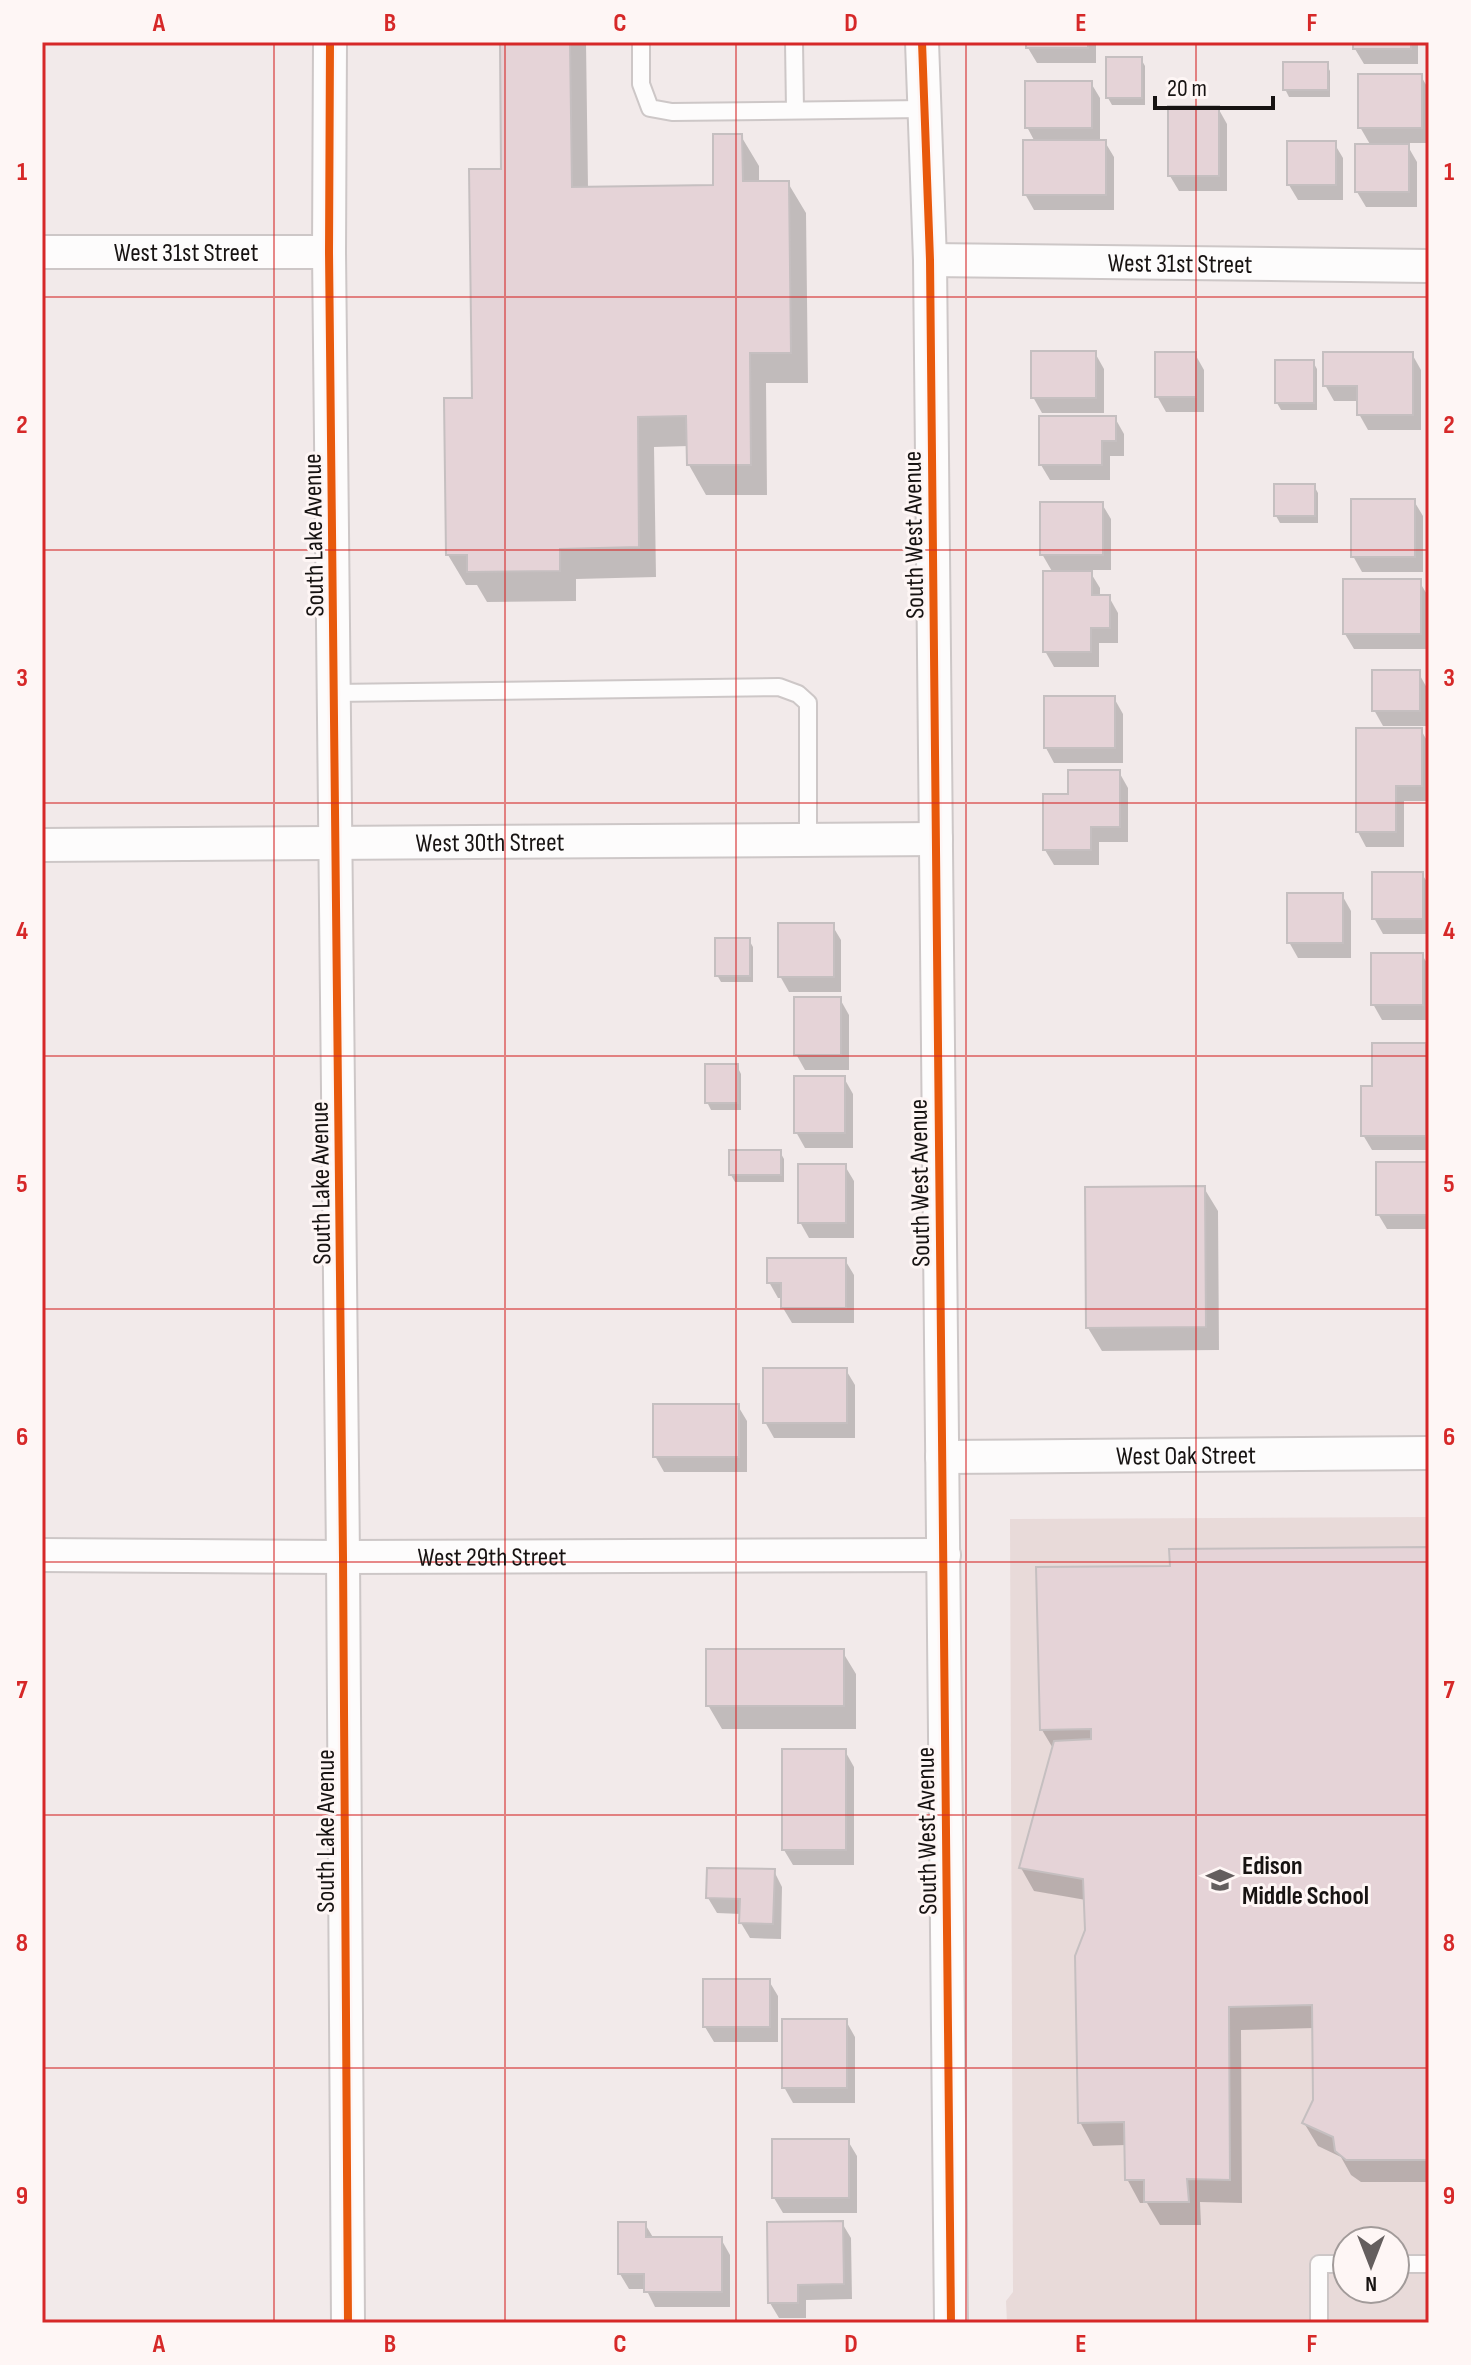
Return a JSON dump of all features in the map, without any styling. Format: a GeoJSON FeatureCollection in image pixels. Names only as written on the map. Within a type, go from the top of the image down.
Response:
{"type":"FeatureCollection","features":[{"type":"Feature","properties":{"kind":"street","name":"South Lake Avenue"},"geometry":{"type":"LineString","coordinates":[[330,42],[329,252],[348,2323]]}},
{"type":"Feature","properties":{"kind":"street","name":"South West Avenue"},"geometry":{"type":"LineString","coordinates":[[922,42],[930,260],[951,2323]]}},
{"type":"Feature","properties":{"kind":"street","name":"West 31st Street"},"geometry":{"type":"LineString","coordinates":[[42,252],[329,252]]}},
{"type":"Feature","properties":{"kind":"street","name":"West 31st Street"},"geometry":{"type":"LineString","coordinates":[[930,260],[1429,266]]}},
{"type":"Feature","properties":{"kind":"street","name":"West 30th Street"},"geometry":{"type":"LineString","coordinates":[[42,845],[936,839]]}},
{"type":"Feature","properties":{"kind":"street","name":"West Oak Street"},"geometry":{"type":"LineString","coordinates":[[942,1457],[1429,1453]]}},
{"type":"Feature","properties":{"kind":"street","name":"West 29th Street"},"geometry":{"type":"LineString","coordinates":[[42,1555],[944,1555]]}},
{"type":"Feature","properties":{"kind":"lane"},"geometry":{"type":"LineString","coordinates":[[641,42],[641,84],[650,108],[672,112],[923,109]]}},
{"type":"Feature","properties":{"kind":"lane"},"geometry":{"type":"LineString","coordinates":[[794,42],[795,110]]}},
{"type":"Feature","properties":{"kind":"lane"},"geometry":{"type":"LineString","coordinates":[[334,693],[779,687],[798,694],[808,703],[808,840]]}},
{"type":"Feature","properties":{"kind":"lane"},"geometry":{"type":"LineString","coordinates":[[1319,2323],[1319,2264],[1331,2264]]}},
{"type":"Feature","properties":{"kind":"shaded area","name":"Edison Middle School"},"geometry":{"type":"Polygon","coordinates":[[[1429,1517],[1429,2323],[1007,2323],[1006,2301],[1013,2292],[1010,1519],[1429,1517]]]}},
{"type":"Feature","properties":{"kind":"building"},"geometry":{"type":"Polygon","coordinates":[[[500,42],[570,42],[572,187],[713,185],[713,134],[742,134],[743,181],[789,181],[791,353],[750,353],[751,465],[687,465],[686,416],[638,417],[639,547],[560,549],[560,571],[467,572],[467,555],[446,555],[444,398],[472,398],[469,169],[501,169],[500,42]]]}},
{"type":"Feature","properties":{"kind":"building"},"geometry":{"type":"Polygon","coordinates":[[[1026,42],[1088,42],[1088,48],[1026,48],[1026,42]]]}},
{"type":"Feature","properties":{"kind":"building"},"geometry":{"type":"Polygon","coordinates":[[[1353,42],[1411,42],[1411,49],[1353,49],[1353,42]]]}},
{"type":"Feature","properties":{"kind":"building"},"geometry":{"type":"Polygon","coordinates":[[[1106,57],[1142,57],[1142,98],[1106,98],[1106,57]]]}},
{"type":"Feature","properties":{"kind":"building"},"geometry":{"type":"Polygon","coordinates":[[[1283,62],[1328,62],[1328,90],[1283,90],[1283,62]]]}},
{"type":"Feature","properties":{"kind":"building"},"geometry":{"type":"Polygon","coordinates":[[[1358,74],[1422,74],[1422,128],[1358,128],[1358,74]]]}},
{"type":"Feature","properties":{"kind":"building"},"geometry":{"type":"Polygon","coordinates":[[[1025,81],[1092,81],[1092,128],[1025,128],[1025,81]]]}},
{"type":"Feature","properties":{"kind":"building"},"geometry":{"type":"Polygon","coordinates":[[[1168,106],[1219,106],[1219,176],[1168,176],[1168,106]]]}},
{"type":"Feature","properties":{"kind":"building"},"geometry":{"type":"Polygon","coordinates":[[[1023,140],[1106,140],[1106,195],[1023,195],[1023,140]]]}},
{"type":"Feature","properties":{"kind":"building"},"geometry":{"type":"Polygon","coordinates":[[[1287,141],[1336,141],[1336,185],[1287,185],[1287,141]]]}},
{"type":"Feature","properties":{"kind":"building"},"geometry":{"type":"Polygon","coordinates":[[[1355,144],[1409,144],[1409,192],[1355,192],[1355,144]]]}},
{"type":"Feature","properties":{"kind":"building"},"geometry":{"type":"Polygon","coordinates":[[[1031,351],[1096,351],[1096,398],[1031,398],[1031,351]]]}},
{"type":"Feature","properties":{"kind":"building"},"geometry":{"type":"Polygon","coordinates":[[[1155,352],[1196,352],[1196,397],[1155,397],[1155,352]]]}},
{"type":"Feature","properties":{"kind":"building"},"geometry":{"type":"Polygon","coordinates":[[[1323,352],[1413,352],[1413,415],[1357,415],[1357,386],[1323,386],[1323,352]]]}},
{"type":"Feature","properties":{"kind":"building"},"geometry":{"type":"Polygon","coordinates":[[[1275,360],[1314,360],[1314,403],[1275,403],[1275,360]]]}},
{"type":"Feature","properties":{"kind":"building"},"geometry":{"type":"Polygon","coordinates":[[[1039,416],[1116,416],[1116,441],[1102,441],[1102,465],[1039,465],[1039,416]]]}},
{"type":"Feature","properties":{"kind":"building"},"geometry":{"type":"Polygon","coordinates":[[[1274,484],[1315,484],[1315,516],[1274,516],[1274,484]]]}},
{"type":"Feature","properties":{"kind":"building"},"geometry":{"type":"Polygon","coordinates":[[[1351,499],[1415,499],[1415,557],[1351,557],[1351,499]]]}},
{"type":"Feature","properties":{"kind":"building"},"geometry":{"type":"Polygon","coordinates":[[[1040,502],[1103,502],[1103,555],[1040,555],[1040,502]]]}},
{"type":"Feature","properties":{"kind":"building"},"geometry":{"type":"Polygon","coordinates":[[[1043,571],[1092,571],[1092,595],[1110,595],[1110,628],[1091,628],[1091,652],[1043,652],[1043,571]]]}},
{"type":"Feature","properties":{"kind":"building"},"geometry":{"type":"Polygon","coordinates":[[[1343,579],[1421,579],[1421,634],[1343,634],[1343,579]]]}},
{"type":"Feature","properties":{"kind":"building"},"geometry":{"type":"Polygon","coordinates":[[[1372,670],[1420,670],[1420,711],[1372,711],[1372,670]]]}},
{"type":"Feature","properties":{"kind":"building"},"geometry":{"type":"Polygon","coordinates":[[[1044,696],[1115,696],[1115,748],[1044,748],[1044,696]]]}},
{"type":"Feature","properties":{"kind":"building"},"geometry":{"type":"Polygon","coordinates":[[[1356,728],[1422,728],[1422,786],[1396,786],[1396,832],[1356,832],[1356,728]]]}},
{"type":"Feature","properties":{"kind":"building"},"geometry":{"type":"Polygon","coordinates":[[[1068,770],[1120,770],[1120,827],[1091,827],[1091,850],[1043,850],[1043,794],[1068,794],[1068,770]]]}},
{"type":"Feature","properties":{"kind":"building"},"geometry":{"type":"Polygon","coordinates":[[[1372,872],[1423,872],[1423,919],[1372,919],[1372,872]]]}},
{"type":"Feature","properties":{"kind":"building"},"geometry":{"type":"Polygon","coordinates":[[[1287,893],[1343,893],[1343,943],[1287,943],[1287,893]]]}},
{"type":"Feature","properties":{"kind":"building"},"geometry":{"type":"Polygon","coordinates":[[[778,923],[834,923],[834,977],[778,977],[778,923]]]}},
{"type":"Feature","properties":{"kind":"building"},"geometry":{"type":"Polygon","coordinates":[[[715,938],[750,938],[750,976],[715,976],[715,938]]]}},
{"type":"Feature","properties":{"kind":"building"},"geometry":{"type":"Polygon","coordinates":[[[1371,953],[1423,953],[1423,1005],[1371,1005],[1371,953]]]}},
{"type":"Feature","properties":{"kind":"building"},"geometry":{"type":"Polygon","coordinates":[[[794,997],[841,997],[841,1055],[794,1055],[794,997]]]}},
{"type":"Feature","properties":{"kind":"building"},"geometry":{"type":"Polygon","coordinates":[[[1372,1043],[1426,1043],[1426,1136],[1361,1136],[1361,1086],[1372,1086],[1372,1043]]]}},
{"type":"Feature","properties":{"kind":"building"},"geometry":{"type":"Polygon","coordinates":[[[705,1064],[738,1064],[738,1103],[705,1103],[705,1064]]]}},
{"type":"Feature","properties":{"kind":"building"},"geometry":{"type":"Polygon","coordinates":[[[794,1076],[845,1076],[845,1133],[794,1133],[794,1076]]]}},
{"type":"Feature","properties":{"kind":"building"},"geometry":{"type":"Polygon","coordinates":[[[729,1150],[781,1150],[781,1175],[729,1175],[729,1150]]]}},
{"type":"Feature","properties":{"kind":"building"},"geometry":{"type":"Polygon","coordinates":[[[1376,1162],[1427,1162],[1427,1215],[1376,1215],[1376,1162]]]}},
{"type":"Feature","properties":{"kind":"building"},"geometry":{"type":"Polygon","coordinates":[[[798,1164],[846,1164],[846,1223],[798,1223],[798,1164]]]}},
{"type":"Feature","properties":{"kind":"building"},"geometry":{"type":"Polygon","coordinates":[[[1205,1186],[1206,1327],[1086,1328],[1085,1187],[1205,1186]]]}},
{"type":"Feature","properties":{"kind":"building"},"geometry":{"type":"Polygon","coordinates":[[[767,1258],[846,1258],[846,1308],[781,1308],[781,1283],[767,1283],[767,1258]]]}},
{"type":"Feature","properties":{"kind":"building"},"geometry":{"type":"Polygon","coordinates":[[[763,1368],[847,1368],[847,1423],[763,1423],[763,1368]]]}},
{"type":"Feature","properties":{"kind":"building"},"geometry":{"type":"Polygon","coordinates":[[[653,1404],[739,1404],[739,1457],[653,1457],[653,1404]]]}},
{"type":"Feature","properties":{"kind":"building","name":"Edison Middle School"},"geometry":{"type":"Polygon","coordinates":[[[1429,1547],[1429,2160],[1346,2160],[1335,2151],[1333,2137],[1302,2123],[1313,2100],[1312,2005],[1229,2007],[1230,2180],[1187,2179],[1189,2202],[1144,2202],[1144,2180],[1125,2180],[1124,2122],[1078,2123],[1075,1956],[1085,1930],[1083,1879],[1019,1868],[1054,1741],[1091,1739],[1091,1729],[1040,1730],[1036,1567],[1170,1566],[1169,1549],[1429,1547]]]}},
{"type":"Feature","properties":{"kind":"building"},"geometry":{"type":"Polygon","coordinates":[[[706,1649],[844,1649],[844,1706],[706,1706],[706,1649]]]}},
{"type":"Feature","properties":{"kind":"building"},"geometry":{"type":"Polygon","coordinates":[[[782,1749],[846,1749],[846,1850],[782,1850],[782,1749]]]}},
{"type":"Feature","properties":{"kind":"building"},"geometry":{"type":"Polygon","coordinates":[[[707,1868],[775,1869],[773,1924],[739,1923],[740,1899],[706,1898],[707,1868]]]}},
{"type":"Feature","properties":{"kind":"building"},"geometry":{"type":"Polygon","coordinates":[[[703,1979],[770,1979],[770,2027],[703,2027],[703,1979]]]}},
{"type":"Feature","properties":{"kind":"building"},"geometry":{"type":"Polygon","coordinates":[[[782,2019],[847,2019],[847,2088],[782,2088],[782,2019]]]}},
{"type":"Feature","properties":{"kind":"building"},"geometry":{"type":"Polygon","coordinates":[[[772,2139],[849,2139],[849,2198],[772,2198],[772,2139]]]}},
{"type":"Feature","properties":{"kind":"building"},"geometry":{"type":"Polygon","coordinates":[[[843,2221],[844,2284],[798,2285],[798,2303],[768,2303],[767,2222],[843,2221]]]}},
{"type":"Feature","properties":{"kind":"building"},"geometry":{"type":"Polygon","coordinates":[[[618,2222],[646,2222],[646,2237],[722,2237],[722,2292],[644,2292],[644,2274],[618,2274],[618,2222]]]}},
{"type":"Feature","properties":{"kind":"cycle path"},"geometry":{"type":"LineString","coordinates":[[330,42],[329,252],[348,2323]]}},
{"type":"Feature","properties":{"kind":"cycle path"},"geometry":{"type":"LineString","coordinates":[[922,42],[930,260],[951,2323]]}},
{"type":"Feature","properties":{"kind":"place","name":"Edison Middle School"},"geometry":{"type":"Point","coordinates":[1220,1880]}}]}
